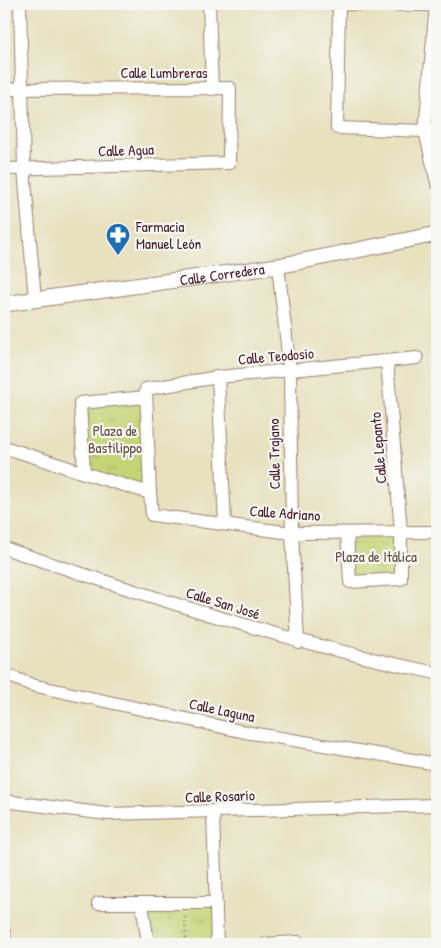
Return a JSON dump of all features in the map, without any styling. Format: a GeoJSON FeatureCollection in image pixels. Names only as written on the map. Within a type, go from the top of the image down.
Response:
{"type":"FeatureCollection","features":[{"type":"Feature","properties":{"kind":"street"},"geometry":{"type":"LineString","coordinates":[[20,4],[24,169],[35,300]]}},
{"type":"Feature","properties":{"kind":"street"},"geometry":{"type":"LineString","coordinates":[[209,4],[212,88]]}},
{"type":"Feature","properties":{"kind":"street"},"geometry":{"type":"LineString","coordinates":[[333,4],[436,5],[431,130],[437,183]]}},
{"type":"Feature","properties":{"kind":"street"},"geometry":{"type":"LineString","coordinates":[[339,4],[337,128],[431,130]]}},
{"type":"Feature","properties":{"kind":"street","name":"Calle Lumbreras"},"geometry":{"type":"LineString","coordinates":[[4,89],[230,88],[229,163]]}},
{"type":"Feature","properties":{"kind":"street","name":"Calle Agua"},"geometry":{"type":"LineString","coordinates":[[4,169],[229,163]]}},
{"type":"Feature","properties":{"kind":"street","name":"Calle Corredera"},"geometry":{"type":"LineString","coordinates":[[4,304],[278,266],[437,234]]}},
{"type":"Feature","properties":{"kind":"street","name":"Calle Trajano"},"geometry":{"type":"LineString","coordinates":[[278,266],[290,372],[292,532],[298,642]]}},
{"type":"Feature","properties":{"kind":"street","name":"Calle Teodosio"},"geometry":{"type":"LineString","coordinates":[[146,397],[146,389],[218,378],[417,358]]}},
{"type":"Feature","properties":{"kind":"street","name":"Calle Lepanto"},"geometry":{"type":"LineString","coordinates":[[387,361],[401,532]]}},
{"type":"Feature","properties":{"kind":"street"},"geometry":{"type":"LineString","coordinates":[[218,378],[226,524]]}},
{"type":"Feature","properties":{"kind":"street"},"geometry":{"type":"LineString","coordinates":[[4,447],[84,474],[150,493],[146,397],[80,403],[84,474]]}},
{"type":"Feature","properties":{"kind":"street","name":"Calle Adriano"},"geometry":{"type":"LineString","coordinates":[[150,493],[152,515],[292,532],[437,532]]}},
{"type":"Feature","properties":{"kind":"street"},"geometry":{"type":"LineString","coordinates":[[347,533],[350,582],[401,579],[401,532]]}},
{"type":"Feature","properties":{"kind":"street","name":"Calle San José"},"geometry":{"type":"LineString","coordinates":[[4,548],[198,613],[298,642],[437,673]]}},
{"type":"Feature","properties":{"kind":"street","name":"Calle Laguna"},"geometry":{"type":"LineString","coordinates":[[4,674],[32,685],[245,732],[437,764]]}},
{"type":"Feature","properties":{"kind":"street","name":"Calle Rosario"},"geometry":{"type":"LineString","coordinates":[[4,801],[107,814],[437,805]]}},
{"type":"Feature","properties":{"kind":"street"},"geometry":{"type":"LineString","coordinates":[[213,812],[217,944]]}},
{"type":"Feature","properties":{"kind":"street"},"geometry":{"type":"LineString","coordinates":[[98,903],[216,903]]}},
{"type":"Feature","properties":{"kind":"street"},"geometry":{"type":"LineString","coordinates":[[142,903],[148,944]]}},
{"type":"Feature","properties":{"kind":"street"},"geometry":{"type":"LineString","coordinates":[[4,932],[5,944]]}},
{"type":"Feature","properties":{"kind":"street"},"geometry":{"type":"LineString","coordinates":[[266,944],[298,942]]}},
{"type":"Feature","properties":{"kind":"path"},"geometry":{"type":"LineString","coordinates":[[184,903],[186,944]]}},
{"type":"Feature","properties":{"kind":"green space","name":"Plaza de Bastilippo"},"geometry":{"type":"Polygon","coordinates":[[[146,397],[150,493],[84,473],[80,403],[146,397]]]}},
{"type":"Feature","properties":{"kind":"green space","name":"Plaza de Itálica"},"geometry":{"type":"Polygon","coordinates":[[[401,532],[401,579],[350,582],[347,533],[401,532]]]}},
{"type":"Feature","properties":{"kind":"green space"},"geometry":{"type":"Polygon","coordinates":[[[142,903],[215,903],[217,944],[148,944],[142,903]]]}},
{"type":"Feature","properties":{"kind":"place","name":"Farmacia Manuel León"},"geometry":{"type":"Point","coordinates":[118,256]}}]}
